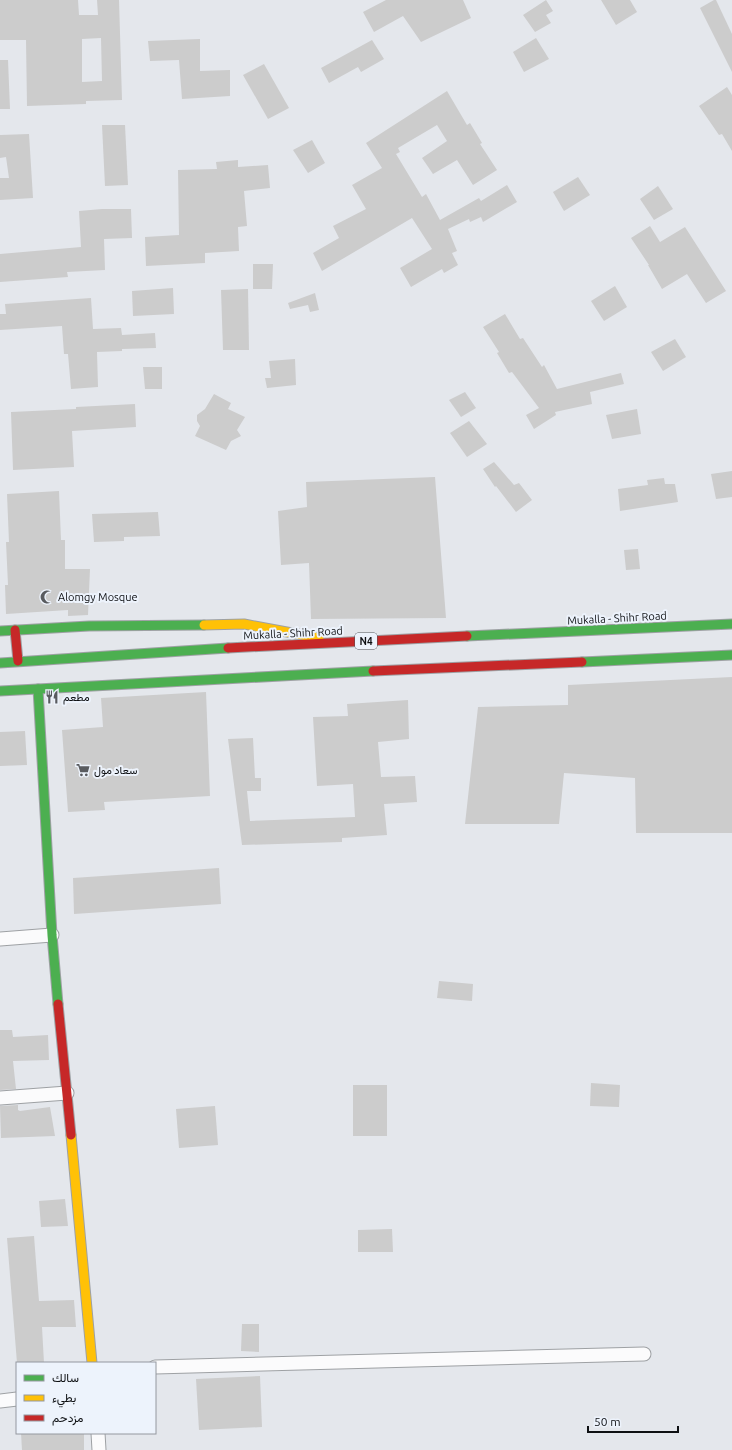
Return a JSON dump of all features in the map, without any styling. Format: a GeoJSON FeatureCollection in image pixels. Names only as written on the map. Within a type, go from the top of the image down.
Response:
{"type":"FeatureCollection","features":[{"type":"Feature","properties":{"kind":"main road"},"geometry":{"type":"LineString","coordinates":[[0,631],[89,626],[244,624],[340,642]]}},
{"type":"Feature","properties":{"kind":"main road","name":"Mukalla - Shihr Road"},"geometry":{"type":"LineString","coordinates":[[0,662],[18,661],[37,663],[312,647],[340,642],[732,624]]}},
{"type":"Feature","properties":{"kind":"main road"},"geometry":{"type":"LineString","coordinates":[[15,630],[18,661]]}},
{"type":"Feature","properties":{"kind":"main road"},"geometry":{"type":"LineString","coordinates":[[0,692],[38,686],[314,670],[732,655]]}},
{"type":"Feature","properties":{"kind":"main road"},"geometry":{"type":"LineString","coordinates":[[38,686],[52,935],[92,1362]]}},
{"type":"Feature","properties":{"kind":"street"},"geometry":{"type":"LineString","coordinates":[[0,939],[52,935]]}},
{"type":"Feature","properties":{"kind":"street"},"geometry":{"type":"LineString","coordinates":[[0,1098],[67,1093]]}},
{"type":"Feature","properties":{"kind":"street"},"geometry":{"type":"LineString","coordinates":[[156,1367],[644,1354]]}},
{"type":"Feature","properties":{"kind":"street"},"geometry":{"type":"LineString","coordinates":[[0,1400],[16,1399]]}},
{"type":"Feature","properties":{"kind":"street"},"geometry":{"type":"LineString","coordinates":[[98,1434],[99,1450]]}},
{"type":"Feature","properties":{"kind":"building"},"geometry":{"type":"Polygon","coordinates":[[[0,0],[78,0],[79,15],[98,15],[97,0],[119,0],[122,100],[86,101],[86,104],[27,106],[26,40],[0,40],[0,0]],[[101,38],[82,39],[82,82],[102,81],[101,38]]]}},
{"type":"Feature","properties":{"kind":"building"},"geometry":{"type":"Polygon","coordinates":[[[386,0],[463,0],[471,18],[421,42],[403,16],[374,32],[363,12],[386,0]]]}},
{"type":"Feature","properties":{"kind":"building"},"geometry":{"type":"Polygon","coordinates":[[[546,0],[553,11],[546,15],[551,23],[535,32],[523,15],[546,0]]]}},
{"type":"Feature","properties":{"kind":"building"},"geometry":{"type":"Polygon","coordinates":[[[601,0],[630,0],[637,12],[616,25],[601,0]]]}},
{"type":"Feature","properties":{"kind":"building"},"geometry":{"type":"Polygon","coordinates":[[[716,0],[732,34],[732,72],[700,8],[716,0]]]}},
{"type":"Feature","properties":{"kind":"building"},"geometry":{"type":"Polygon","coordinates":[[[536,38],[549,59],[524,72],[513,52],[536,38]]]}},
{"type":"Feature","properties":{"kind":"building"},"geometry":{"type":"Polygon","coordinates":[[[200,39],[200,71],[230,70],[230,96],[182,99],[179,60],[150,61],[148,41],[200,39]]]}},
{"type":"Feature","properties":{"kind":"building"},"geometry":{"type":"Polygon","coordinates":[[[372,40],[384,59],[361,72],[358,67],[329,83],[321,68],[372,40]]]}},
{"type":"Feature","properties":{"kind":"building"},"geometry":{"type":"Polygon","coordinates":[[[0,60],[8,60],[10,109],[0,109],[0,60]]]}},
{"type":"Feature","properties":{"kind":"building"},"geometry":{"type":"Polygon","coordinates":[[[264,64],[289,108],[268,119],[243,75],[264,64]]]}},
{"type":"Feature","properties":{"kind":"building"},"geometry":{"type":"Polygon","coordinates":[[[727,87],[732,95],[732,151],[722,134],[719,135],[699,106],[727,87]]]}},
{"type":"Feature","properties":{"kind":"building"},"geometry":{"type":"Polygon","coordinates":[[[447,91],[467,125],[470,123],[482,143],[480,144],[497,170],[473,185],[457,160],[433,174],[422,158],[447,141],[437,125],[398,148],[400,152],[396,154],[422,197],[426,194],[440,220],[479,198],[481,201],[507,185],[517,202],[483,222],[481,217],[470,222],[469,219],[448,229],[457,251],[452,253],[458,265],[444,273],[442,269],[411,287],[400,268],[432,249],[412,218],[322,271],[313,253],[339,238],[333,226],[366,209],[352,185],[382,168],[366,143],[447,91]]]}},
{"type":"Feature","properties":{"kind":"building"},"geometry":{"type":"Polygon","coordinates":[[[102,125],[125,125],[128,185],[105,186],[102,125]]]}},
{"type":"Feature","properties":{"kind":"building"},"geometry":{"type":"Polygon","coordinates":[[[29,134],[33,198],[0,200],[0,178],[9,178],[6,157],[0,158],[0,135],[29,134]]]}},
{"type":"Feature","properties":{"kind":"building"},"geometry":{"type":"Polygon","coordinates":[[[312,140],[325,163],[308,173],[293,150],[312,140]]]}},
{"type":"Feature","properties":{"kind":"building"},"geometry":{"type":"Polygon","coordinates":[[[238,160],[238,167],[268,165],[270,188],[244,191],[247,226],[238,227],[239,251],[205,253],[205,263],[146,266],[145,237],[179,235],[178,170],[217,169],[216,162],[238,160]]]}},
{"type":"Feature","properties":{"kind":"building"},"geometry":{"type":"Polygon","coordinates":[[[578,177],[590,195],[564,211],[553,192],[578,177]]]}},
{"type":"Feature","properties":{"kind":"building"},"geometry":{"type":"Polygon","coordinates":[[[658,186],[673,209],[654,220],[640,199],[658,186]]]}},
{"type":"Feature","properties":{"kind":"building"},"geometry":{"type":"Polygon","coordinates":[[[131,209],[132,238],[104,239],[105,270],[67,272],[68,277],[0,282],[0,254],[81,247],[79,211],[131,209]]]}},
{"type":"Feature","properties":{"kind":"building"},"geometry":{"type":"Polygon","coordinates":[[[650,226],[660,242],[685,227],[726,291],[706,303],[687,274],[662,289],[649,265],[631,238],[650,226]]]}},
{"type":"Feature","properties":{"kind":"building"},"geometry":{"type":"Polygon","coordinates":[[[253,264],[273,264],[272,289],[253,289],[253,264]]]}},
{"type":"Feature","properties":{"kind":"building"},"geometry":{"type":"Polygon","coordinates":[[[615,286],[627,307],[604,321],[591,301],[615,286]]]}},
{"type":"Feature","properties":{"kind":"building"},"geometry":{"type":"Polygon","coordinates":[[[173,288],[174,314],[133,316],[132,291],[173,288]]]}},
{"type":"Feature","properties":{"kind":"building"},"geometry":{"type":"Polygon","coordinates":[[[248,289],[249,350],[223,350],[221,290],[248,289]]]}},
{"type":"Feature","properties":{"kind":"building"},"geometry":{"type":"Polygon","coordinates":[[[315,293],[319,310],[310,312],[308,305],[290,309],[288,303],[315,293]]]}},
{"type":"Feature","properties":{"kind":"building"},"geometry":{"type":"Polygon","coordinates":[[[91,298],[93,329],[121,328],[122,335],[155,333],[156,348],[122,349],[122,351],[97,352],[98,387],[71,389],[68,354],[64,354],[62,326],[0,330],[0,314],[6,314],[5,304],[91,298]]]}},
{"type":"Feature","properties":{"kind":"building"},"geometry":{"type":"Polygon","coordinates":[[[505,314],[520,339],[523,338],[542,367],[544,365],[557,389],[621,373],[624,384],[590,392],[592,404],[555,412],[556,415],[534,429],[526,415],[539,408],[512,372],[509,373],[497,353],[499,352],[483,327],[505,314]]]}},
{"type":"Feature","properties":{"kind":"building"},"geometry":{"type":"Polygon","coordinates":[[[675,339],[686,357],[663,371],[651,352],[675,339]]]}},
{"type":"Feature","properties":{"kind":"building"},"geometry":{"type":"Polygon","coordinates":[[[295,359],[296,385],[267,388],[265,378],[271,378],[269,361],[295,359]]]}},
{"type":"Feature","properties":{"kind":"building"},"geometry":{"type":"Polygon","coordinates":[[[143,367],[162,367],[162,389],[145,389],[143,367]]]}},
{"type":"Feature","properties":{"kind":"building"},"geometry":{"type":"Polygon","coordinates":[[[465,392],[476,408],[461,417],[449,400],[465,392]]]}},
{"type":"Feature","properties":{"kind":"building"},"geometry":{"type":"Polygon","coordinates":[[[214,394],[231,403],[228,409],[245,417],[237,430],[241,436],[231,441],[226,450],[195,436],[200,426],[197,421],[197,415],[205,409],[214,394]]]}},
{"type":"Feature","properties":{"kind":"building"},"geometry":{"type":"Polygon","coordinates":[[[135,404],[136,427],[72,431],[74,467],[13,470],[11,412],[135,404]]]}},
{"type":"Feature","properties":{"kind":"building"},"geometry":{"type":"Polygon","coordinates":[[[637,409],[641,434],[612,439],[606,415],[637,409]]]}},
{"type":"Feature","properties":{"kind":"building"},"geometry":{"type":"Polygon","coordinates":[[[469,421],[487,444],[467,457],[450,433],[469,421]]]}},
{"type":"Feature","properties":{"kind":"building"},"geometry":{"type":"Polygon","coordinates":[[[494,462],[514,485],[519,483],[532,500],[516,512],[496,486],[495,487],[483,469],[494,462]]]}},
{"type":"Feature","properties":{"kind":"building"},"geometry":{"type":"Polygon","coordinates":[[[732,471],[732,497],[716,499],[711,474],[732,471]]]}},
{"type":"Feature","properties":{"kind":"building"},"geometry":{"type":"Polygon","coordinates":[[[435,477],[446,618],[311,619],[309,563],[281,565],[278,511],[307,507],[306,482],[435,477]]]}},
{"type":"Feature","properties":{"kind":"building"},"geometry":{"type":"Polygon","coordinates":[[[664,478],[665,484],[675,484],[678,502],[620,511],[618,489],[648,485],[647,480],[664,478]]]}},
{"type":"Feature","properties":{"kind":"building"},"geometry":{"type":"Polygon","coordinates":[[[59,491],[61,540],[65,540],[65,569],[90,569],[88,615],[68,616],[68,610],[6,614],[5,585],[8,585],[6,542],[9,542],[7,494],[59,491]]]}},
{"type":"Feature","properties":{"kind":"building"},"geometry":{"type":"Polygon","coordinates":[[[158,512],[160,536],[124,537],[124,541],[94,542],[92,514],[158,512]]]}},
{"type":"Feature","properties":{"kind":"building"},"geometry":{"type":"Polygon","coordinates":[[[638,549],[640,569],[626,570],[624,550],[638,549]]]}},
{"type":"Feature","properties":{"kind":"building"},"geometry":{"type":"Polygon","coordinates":[[[732,677],[732,833],[636,833],[635,778],[564,773],[559,824],[465,824],[478,707],[568,705],[568,685],[732,677]]]}},
{"type":"Feature","properties":{"kind":"building"},"geometry":{"type":"Polygon","coordinates":[[[206,692],[210,796],[104,802],[105,810],[68,812],[62,730],[103,727],[101,698],[206,692]]]}},
{"type":"Feature","properties":{"kind":"building"},"geometry":{"type":"Polygon","coordinates":[[[408,700],[409,739],[378,742],[381,777],[415,776],[417,802],[384,804],[387,835],[342,838],[342,842],[242,845],[228,739],[253,738],[255,778],[261,778],[261,791],[247,791],[250,821],[355,817],[353,784],[317,786],[313,717],[348,716],[347,704],[408,700]]]}},
{"type":"Feature","properties":{"kind":"building"},"geometry":{"type":"Polygon","coordinates":[[[25,731],[27,765],[0,766],[0,732],[25,731]]]}},
{"type":"Feature","properties":{"kind":"building"},"geometry":{"type":"Polygon","coordinates":[[[219,868],[221,904],[74,914],[73,878],[219,868]]]}},
{"type":"Feature","properties":{"kind":"building"},"geometry":{"type":"Polygon","coordinates":[[[439,981],[473,984],[472,1001],[437,998],[439,981]]]}},
{"type":"Feature","properties":{"kind":"building"},"geometry":{"type":"Polygon","coordinates":[[[0,1030],[12,1030],[13,1037],[48,1035],[49,1060],[13,1061],[16,1089],[0,1090],[0,1030]]]}},
{"type":"Feature","properties":{"kind":"building"},"geometry":{"type":"Polygon","coordinates":[[[591,1083],[620,1085],[619,1107],[590,1106],[591,1083]]]}},
{"type":"Feature","properties":{"kind":"building"},"geometry":{"type":"Polygon","coordinates":[[[353,1085],[387,1085],[387,1136],[353,1136],[353,1085]]]}},
{"type":"Feature","properties":{"kind":"building"},"geometry":{"type":"Polygon","coordinates":[[[18,1105],[18,1110],[20,1111],[50,1107],[55,1136],[1,1138],[0,1106],[18,1105]]]}},
{"type":"Feature","properties":{"kind":"building"},"geometry":{"type":"Polygon","coordinates":[[[215,1106],[218,1145],[179,1148],[176,1109],[215,1106]]]}},
{"type":"Feature","properties":{"kind":"building"},"geometry":{"type":"Polygon","coordinates":[[[65,1199],[68,1226],[41,1227],[39,1201],[65,1199]]]}},
{"type":"Feature","properties":{"kind":"building"},"geometry":{"type":"Polygon","coordinates":[[[392,1229],[393,1252],[358,1252],[358,1230],[392,1229]]]}},
{"type":"Feature","properties":{"kind":"building"},"geometry":{"type":"Polygon","coordinates":[[[34,1236],[39,1301],[74,1300],[76,1327],[42,1327],[44,1362],[17,1362],[7,1238],[34,1236]]]}},
{"type":"Feature","properties":{"kind":"building"},"geometry":{"type":"Polygon","coordinates":[[[242,1324],[259,1324],[259,1352],[241,1351],[242,1324]]]}},
{"type":"Feature","properties":{"kind":"building"},"geometry":{"type":"Polygon","coordinates":[[[260,1376],[262,1427],[199,1430],[196,1379],[260,1376]]]}},
{"type":"Feature","properties":{"kind":"building"},"geometry":{"type":"Polygon","coordinates":[[[21,1434],[84,1434],[84,1450],[22,1450],[21,1434]]]}},
{"type":"Feature","properties":{"kind":"traffic: fast"},"geometry":{"type":"LineString","coordinates":[[467,636],[732,624]]}},
{"type":"Feature","properties":{"kind":"traffic: fast"},"geometry":{"type":"LineString","coordinates":[[0,631],[89,626],[204,625]]}},
{"type":"Feature","properties":{"kind":"traffic: fast"},"geometry":{"type":"LineString","coordinates":[[0,663],[228,648]]}},
{"type":"Feature","properties":{"kind":"traffic: fast"},"geometry":{"type":"LineString","coordinates":[[582,662],[732,655]]}},
{"type":"Feature","properties":{"kind":"traffic: fast"},"geometry":{"type":"LineString","coordinates":[[0,691],[373,671]]}},
{"type":"Feature","properties":{"kind":"traffic: fast"},"geometry":{"type":"LineString","coordinates":[[38,689],[52,935],[58,1004]]}},
{"type":"Feature","properties":{"kind":"traffic: slow"},"geometry":{"type":"LineString","coordinates":[[204,625],[244,624],[319,638]]}},
{"type":"Feature","properties":{"kind":"traffic: slow"},"geometry":{"type":"LineString","coordinates":[[71,1135],[92,1362]]}},
{"type":"Feature","properties":{"kind":"traffic: jam"},"geometry":{"type":"LineString","coordinates":[[15,630],[18,661]]}},
{"type":"Feature","properties":{"kind":"traffic: jam"},"geometry":{"type":"LineString","coordinates":[[228,648],[467,636]]}},
{"type":"Feature","properties":{"kind":"traffic: jam"},"geometry":{"type":"LineString","coordinates":[[373,671],[582,662]]}},
{"type":"Feature","properties":{"kind":"traffic: jam"},"geometry":{"type":"LineString","coordinates":[[58,1004],[71,1135]]}},
{"type":"Feature","properties":{"kind":"place","name":"Alomgy Mosque"},"geometry":{"type":"Point","coordinates":[47,597]}},
{"type":"Feature","properties":{"kind":"place","name":"مطعم"},"geometry":{"type":"Point","coordinates":[52,697]}},
{"type":"Feature","properties":{"kind":"place","name":"سعاد مول"},"geometry":{"type":"Point","coordinates":[83,770]}}]}
